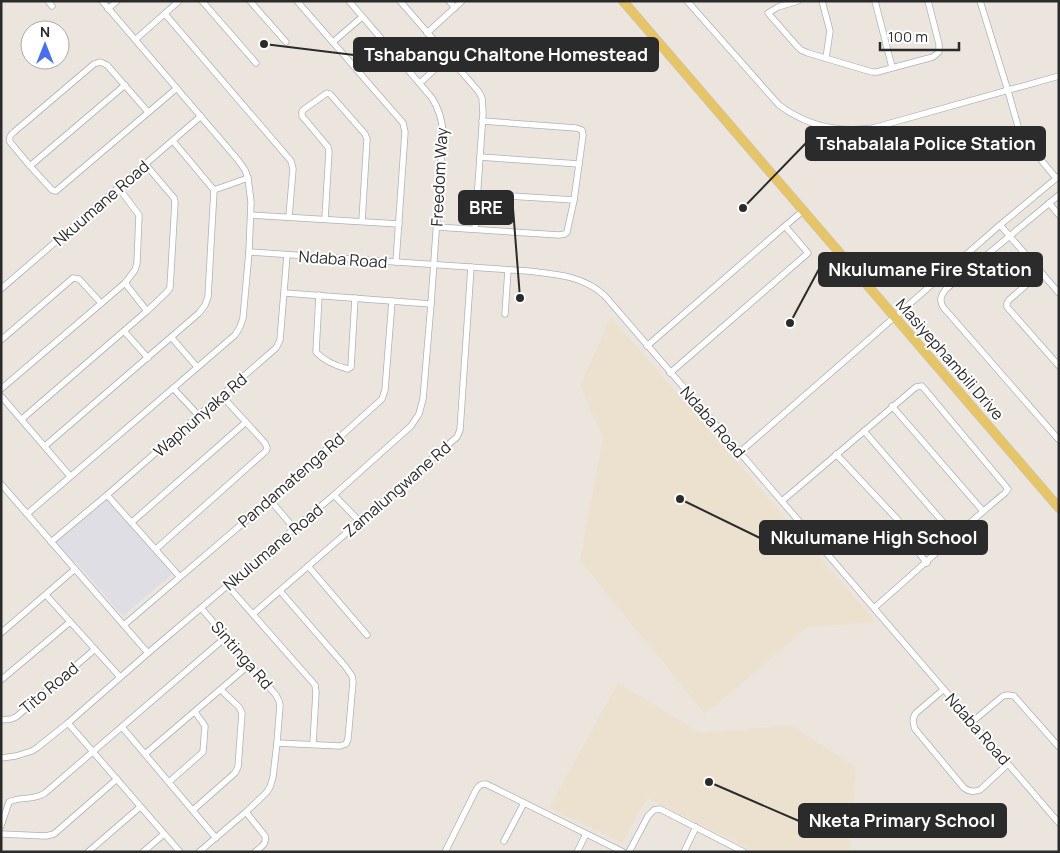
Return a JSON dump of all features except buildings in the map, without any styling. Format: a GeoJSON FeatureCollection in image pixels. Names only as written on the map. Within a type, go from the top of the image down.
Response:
{"type":"FeatureCollection","features":[{"type":"Feature","properties":{"kind":"main road","name":"Masiyephambili Drive"},"geometry":{"type":"LineString","coordinates":[[623,1],[1059,508]]}},
{"type":"Feature","properties":{"kind":"street"},"geometry":{"type":"LineString","coordinates":[[27,514],[235,335],[240,328],[243,318],[251,215],[248,178],[238,160],[102,1]]}},
{"type":"Feature","properties":{"kind":"street"},"geometry":{"type":"LineString","coordinates":[[108,9],[117,1]]}},
{"type":"Feature","properties":{"kind":"street"},"geometry":{"type":"LineString","coordinates":[[135,40],[179,1]]}},
{"type":"Feature","properties":{"kind":"street"},"geometry":{"type":"LineString","coordinates":[[202,1],[256,62]]}},
{"type":"Feature","properties":{"kind":"street"},"geometry":{"type":"LineString","coordinates":[[250,1],[286,42]]}},
{"type":"Feature","properties":{"kind":"street"},"geometry":{"type":"LineString","coordinates":[[297,1],[403,123],[405,132],[396,262]]}},
{"type":"Feature","properties":{"kind":"street","name":"Freedom Way"},"geometry":{"type":"LineString","coordinates":[[349,1],[420,83],[436,105],[443,125],[434,265]]}},
{"type":"Feature","properties":{"kind":"street"},"geometry":{"type":"LineString","coordinates":[[400,1],[481,94],[482,121],[475,229]]}},
{"type":"Feature","properties":{"kind":"street"},"geometry":{"type":"LineString","coordinates":[[450,1],[455,8]]}},
{"type":"Feature","properties":{"kind":"street"},"geometry":{"type":"LineString","coordinates":[[427,33],[462,1]]}},
{"type":"Feature","properties":{"kind":"street"},"geometry":{"type":"LineString","coordinates":[[687,1],[779,105],[800,118],[825,127],[854,130],[873,128],[1059,76]]}},
{"type":"Feature","properties":{"kind":"street"},"geometry":{"type":"LineString","coordinates":[[798,1],[778,7],[768,13],[801,50],[872,72],[933,58],[939,52],[940,48],[928,1]]}},
{"type":"Feature","properties":{"kind":"street"},"geometry":{"type":"LineString","coordinates":[[822,1],[830,31],[826,58]]}},
{"type":"Feature","properties":{"kind":"street"},"geometry":{"type":"LineString","coordinates":[[875,1],[892,67]]}},
{"type":"Feature","properties":{"kind":"street"},"geometry":{"type":"LineString","coordinates":[[740,452],[1057,177],[1028,144],[1019,130],[980,1]]}},
{"type":"Feature","properties":{"kind":"street"},"geometry":{"type":"LineString","coordinates":[[165,14],[291,161],[293,169],[290,217]]}},
{"type":"Feature","properties":{"kind":"street"},"geometry":{"type":"LineString","coordinates":[[333,42],[362,17]]}},
{"type":"Feature","properties":{"kind":"street"},"geometry":{"type":"LineString","coordinates":[[420,83],[448,57]]}},
{"type":"Feature","properties":{"kind":"street"},"geometry":{"type":"LineString","coordinates":[[148,112],[107,64],[97,63],[14,132],[9,139],[30,166],[52,190],[56,191],[177,88]]}},
{"type":"Feature","properties":{"kind":"street"},"geometry":{"type":"LineString","coordinates":[[30,166],[125,85]]}},
{"type":"Feature","properties":{"kind":"street"},"geometry":{"type":"LineString","coordinates":[[326,219],[329,151],[328,147],[301,114],[303,110],[327,93],[330,94],[365,134],[367,139],[362,221]]}},
{"type":"Feature","properties":{"kind":"street","name":"Nkuumane Road"},"geometry":{"type":"LineString","coordinates":[[1,289],[201,116]]}},
{"type":"Feature","properties":{"kind":"street"},"geometry":{"type":"LineString","coordinates":[[436,227],[563,235],[568,229],[583,132],[580,128],[482,121]]}},
{"type":"Feature","properties":{"kind":"street"},"geometry":{"type":"LineString","coordinates":[[45,446],[172,338],[203,309],[207,300],[214,190],[174,141]]}},
{"type":"Feature","properties":{"kind":"street"},"geometry":{"type":"LineString","coordinates":[[480,157],[579,164]]}},
{"type":"Feature","properties":{"kind":"street"},"geometry":{"type":"LineString","coordinates":[[22,419],[124,331],[170,288],[176,204],[174,198],[146,165]]}},
{"type":"Feature","properties":{"kind":"street"},"geometry":{"type":"LineString","coordinates":[[214,190],[248,178]]}},
{"type":"Feature","properties":{"kind":"street"},"geometry":{"type":"LineString","coordinates":[[1,389],[125,283],[135,270],[137,263],[138,212],[118,187]]}},
{"type":"Feature","properties":{"kind":"street"},"geometry":{"type":"LineString","coordinates":[[478,194],[574,200]]}},
{"type":"Feature","properties":{"kind":"street"},"geometry":{"type":"LineString","coordinates":[[1059,195],[946,289],[941,296],[941,304],[1059,440]]}},
{"type":"Feature","properties":{"kind":"street"},"geometry":{"type":"LineString","coordinates":[[1049,203],[1059,215]]}},
{"type":"Feature","properties":{"kind":"street"},"geometry":{"type":"LineString","coordinates":[[647,346],[804,210]]}},
{"type":"Feature","properties":{"kind":"street"},"geometry":{"type":"LineString","coordinates":[[251,215],[399,224]]}},
{"type":"Feature","properties":{"kind":"street"},"geometry":{"type":"LineString","coordinates":[[1000,225],[1059,293]]}},
{"type":"Feature","properties":{"kind":"street"},"geometry":{"type":"LineString","coordinates":[[670,372],[808,253],[785,226]]}},
{"type":"Feature","properties":{"kind":"street","name":"Ndaba Road"},"geometry":{"type":"LineString","coordinates":[[249,252],[553,274],[584,281],[592,286],[605,296],[1059,823]]}},
{"type":"Feature","properties":{"kind":"street","name":"Waphunyaka Rd"},"geometry":{"type":"LineString","coordinates":[[51,542],[278,346],[285,292],[287,255]]}},
{"type":"Feature","properties":{"kind":"street","name":"Nkulumane Road"},"geometry":{"type":"LineString","coordinates":[[1,758],[32,751],[68,723],[334,495],[411,426],[419,414],[423,399],[434,265]]}},
{"type":"Feature","properties":{"kind":"street","name":"Zamalungwane Rd"},"geometry":{"type":"LineString","coordinates":[[253,614],[455,440],[459,434],[471,267]]}},
{"type":"Feature","properties":{"kind":"street"},"geometry":{"type":"LineString","coordinates":[[505,314],[508,270]]}},
{"type":"Feature","properties":{"kind":"street"},"geometry":{"type":"LineString","coordinates":[[1041,272],[1009,300],[1007,307],[1059,366]]}},
{"type":"Feature","properties":{"kind":"street"},"geometry":{"type":"LineString","coordinates":[[1,340],[73,278],[79,279],[101,303]]}},
{"type":"Feature","properties":{"kind":"street"},"geometry":{"type":"LineString","coordinates":[[125,283],[147,310]]}},
{"type":"Feature","properties":{"kind":"street"},"geometry":{"type":"LineString","coordinates":[[285,292],[431,304]]}},
{"type":"Feature","properties":{"kind":"street"},"geometry":{"type":"LineString","coordinates":[[319,295],[316,352],[334,364],[348,369],[350,367],[355,298]]}},
{"type":"Feature","properties":{"kind":"street","name":"Pandamatenga Rd"},"geometry":{"type":"LineString","coordinates":[[124,625],[270,500],[382,399],[385,390],[392,301]]}},
{"type":"Feature","properties":{"kind":"street"},"geometry":{"type":"LineString","coordinates":[[124,331],[148,358]]}},
{"type":"Feature","properties":{"kind":"street"},"geometry":{"type":"LineString","coordinates":[[172,338],[197,367]]}},
{"type":"Feature","properties":{"kind":"street"},"geometry":{"type":"LineString","coordinates":[[782,501],[892,406],[916,387],[924,387],[1008,489],[927,563],[874,608]]}},
{"type":"Feature","properties":{"kind":"street"},"geometry":{"type":"LineString","coordinates":[[173,388],[199,416]]}},
{"type":"Feature","properties":{"kind":"street"},"geometry":{"type":"LineString","coordinates":[[1,396],[70,476]]}},
{"type":"Feature","properties":{"kind":"street"},"geometry":{"type":"LineString","coordinates":[[156,549],[264,454],[267,448],[265,443],[222,396]]}},
{"type":"Feature","properties":{"kind":"street"},"geometry":{"type":"LineString","coordinates":[[892,406],[983,512]]}},
{"type":"Feature","properties":{"kind":"street"},"geometry":{"type":"LineString","coordinates":[[132,522],[246,422]]}},
{"type":"Feature","properties":{"kind":"street"},"geometry":{"type":"LineString","coordinates":[[864,431],[955,536]]}},
{"type":"Feature","properties":{"kind":"street"},"geometry":{"type":"LineString","coordinates":[[836,454],[898,520],[903,533],[927,563]]}},
{"type":"Feature","properties":{"kind":"street"},"geometry":{"type":"LineString","coordinates":[[1,484],[148,653]]}},
{"type":"Feature","properties":{"kind":"street"},"geometry":{"type":"LineString","coordinates":[[107,495],[179,576]]}},
{"type":"Feature","properties":{"kind":"street"},"geometry":{"type":"LineString","coordinates":[[334,495],[360,522]]}},
{"type":"Feature","properties":{"kind":"street"},"geometry":{"type":"LineString","coordinates":[[270,500],[294,528]]}},
{"type":"Feature","properties":{"kind":"street"},"geometry":{"type":"LineString","coordinates":[[308,566],[367,635]]}},
{"type":"Feature","properties":{"kind":"street"},"geometry":{"type":"LineString","coordinates":[[1,633],[75,569]]}},
{"type":"Feature","properties":{"kind":"street"},"geometry":{"type":"LineString","coordinates":[[228,585],[314,686],[316,692],[313,744]]}},
{"type":"Feature","properties":{"kind":"street"},"geometry":{"type":"LineString","coordinates":[[277,743],[340,746],[346,744],[352,703],[353,679],[340,659],[280,591]]}},
{"type":"Feature","properties":{"kind":"street"},"geometry":{"type":"LineString","coordinates":[[46,595],[120,677]]}},
{"type":"Feature","properties":{"kind":"street","name":"Sintinga Rd"},"geometry":{"type":"LineString","coordinates":[[199,852],[246,812],[270,787],[277,743],[279,701],[250,664],[201,608]]}},
{"type":"Feature","properties":{"kind":"street"},"geometry":{"type":"LineString","coordinates":[[1,680],[70,622]]}},
{"type":"Feature","properties":{"kind":"street"},"geometry":{"type":"LineString","coordinates":[[1,826],[9,802],[41,796],[226,637]]}},
{"type":"Feature","properties":{"kind":"street","name":"Tito Road"},"geometry":{"type":"LineString","coordinates":[[1,720],[16,717],[94,650]]}},
{"type":"Feature","properties":{"kind":"street"},"geometry":{"type":"LineString","coordinates":[[145,754],[250,664]]}},
{"type":"Feature","properties":{"kind":"street"},"geometry":{"type":"LineString","coordinates":[[944,689],[916,713],[914,726],[964,788],[971,792],[980,790],[1008,764]]}},
{"type":"Feature","properties":{"kind":"street"},"geometry":{"type":"LineString","coordinates":[[193,810],[235,773],[238,767],[242,713],[239,707],[221,690]]}},
{"type":"Feature","properties":{"kind":"street"},"geometry":{"type":"LineString","coordinates":[[972,722],[1003,696],[1014,696],[1059,747]]}},
{"type":"Feature","properties":{"kind":"street"},"geometry":{"type":"LineString","coordinates":[[169,782],[203,752],[205,726],[195,712]]}},
{"type":"Feature","properties":{"kind":"street"},"geometry":{"type":"LineString","coordinates":[[68,723],[180,852]]}},
{"type":"Feature","properties":{"kind":"street"},"geometry":{"type":"LineString","coordinates":[[122,727],[216,838]]}},
{"type":"Feature","properties":{"kind":"street"},"geometry":{"type":"LineString","coordinates":[[1,834],[46,836],[54,834],[117,779]]}},
{"type":"Feature","properties":{"kind":"street"},"geometry":{"type":"LineString","coordinates":[[445,852],[476,790],[481,784],[486,784],[623,852]]}},
{"type":"Feature","properties":{"kind":"street"},"geometry":{"type":"LineString","coordinates":[[504,841],[524,803]]}},
{"type":"Feature","properties":{"kind":"street"},"geometry":{"type":"LineString","coordinates":[[88,852],[140,807]]}},
{"type":"Feature","properties":{"kind":"street"},"geometry":{"type":"LineString","coordinates":[[629,852],[648,816],[654,810],[663,810],[744,852]]}},
{"type":"Feature","properties":{"kind":"street"},"geometry":{"type":"LineString","coordinates":[[246,812],[266,836],[264,844],[255,852]]}},
{"type":"Feature","properties":{"kind":"street"},"geometry":{"type":"LineString","coordinates":[[684,852],[696,827]]}},
{"type":"Feature","properties":{"kind":"street"},"geometry":{"type":"LineString","coordinates":[[143,852],[164,834]]}},
{"type":"Feature","properties":{"kind":"street"},"geometry":{"type":"LineString","coordinates":[[577,852],[586,834]]}},
{"type":"Feature","properties":{"kind":"shaded area"},"geometry":{"type":"Polygon","coordinates":[[[611,317],[876,622],[808,627],[705,714],[580,561],[603,437],[580,386],[611,317]]]}},
{"type":"Feature","properties":{"kind":"shaded area"},"geometry":{"type":"Polygon","coordinates":[[[107,499],[172,574],[123,616],[75,561],[69,567],[50,545],[107,499]]]}},
{"type":"Feature","properties":{"kind":"shaded area"},"geometry":{"type":"Polygon","coordinates":[[[618,683],[701,733],[790,725],[856,767],[849,852],[756,852],[647,798],[622,843],[549,808],[618,683]]]}},
{"type":"Feature","properties":{"kind":"place","name":"Tshabangu Chaltone Homestead"},"geometry":{"type":"Point","coordinates":[264,44]}},
{"type":"Feature","properties":{"kind":"place","name":"Tshabalala Police Station"},"geometry":{"type":"Point","coordinates":[743,208]}},
{"type":"Feature","properties":{"kind":"place","name":"BRE"},"geometry":{"type":"Point","coordinates":[520,298]}},
{"type":"Feature","properties":{"kind":"place","name":"Nkulumane Fire Station"},"geometry":{"type":"Point","coordinates":[790,323]}},
{"type":"Feature","properties":{"kind":"place","name":"Nkulumane High School"},"geometry":{"type":"Point","coordinates":[680,499]}},
{"type":"Feature","properties":{"kind":"place","name":"Nketa Primary School"},"geometry":{"type":"Point","coordinates":[709,782]}}]}
